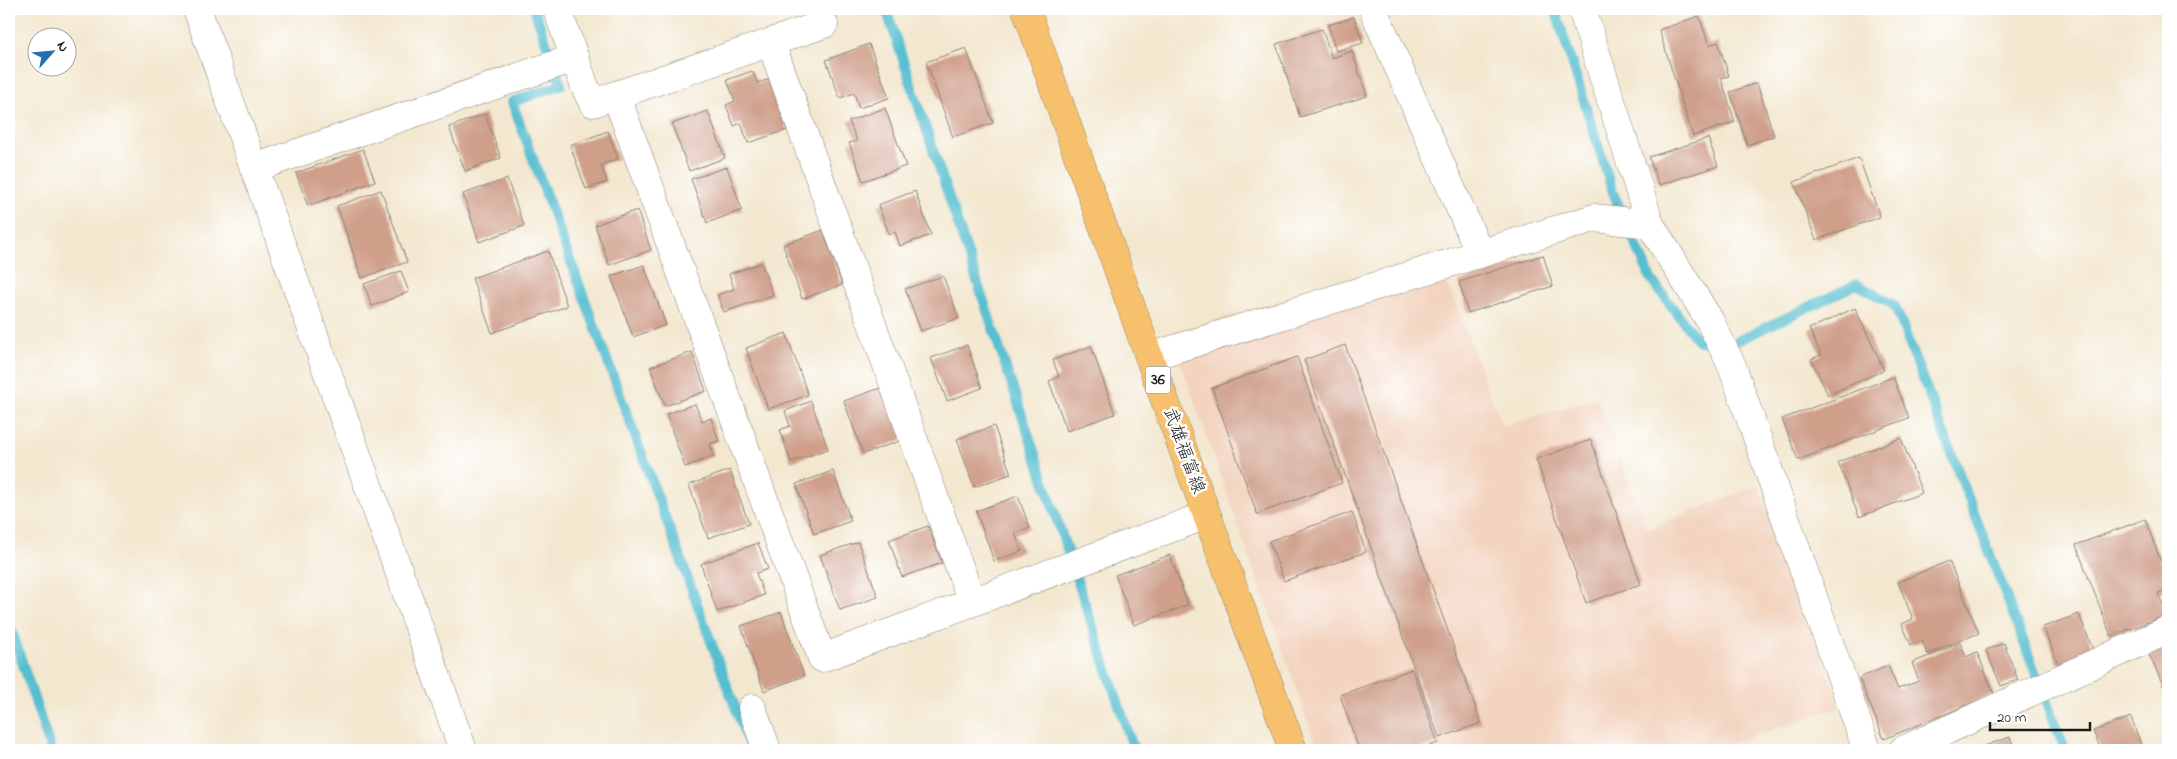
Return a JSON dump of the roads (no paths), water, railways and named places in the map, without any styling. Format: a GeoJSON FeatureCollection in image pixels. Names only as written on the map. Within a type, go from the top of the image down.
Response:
{"type":"FeatureCollection","features":[{"type":"Feature","properties":{"kind":"main road","name":"武雄福富線"},"geometry":{"type":"LineString","coordinates":[[1026,9],[1149,357],[1293,750]]}},
{"type":"Feature","properties":{"kind":"street"},"geometry":{"type":"LineString","coordinates":[[197,9],[463,750]]}},
{"type":"Feature","properties":{"kind":"street"},"geometry":{"type":"LineString","coordinates":[[557,9],[574,58],[593,103],[824,24]]}},
{"type":"Feature","properties":{"kind":"street"},"geometry":{"type":"LineString","coordinates":[[1373,9],[1480,254]]}},
{"type":"Feature","properties":{"kind":"street"},"geometry":{"type":"LineString","coordinates":[[1582,9],[1650,224],[1710,321],[1732,366],[1867,750]]}},
{"type":"Feature","properties":{"kind":"street"},"geometry":{"type":"LineString","coordinates":[[772,43],[972,602]]}},
{"type":"Feature","properties":{"kind":"street"},"geometry":{"type":"LineString","coordinates":[[254,168],[574,58]]}},
{"type":"Feature","properties":{"kind":"street"},"geometry":{"type":"LineString","coordinates":[[616,95],[822,658],[1207,515]]}},
{"type":"Feature","properties":{"kind":"street"},"geometry":{"type":"LineString","coordinates":[[1149,357],[1594,218],[1650,224]]}},
{"type":"Feature","properties":{"kind":"street"},"geometry":{"type":"LineString","coordinates":[[1903,750],[2168,630]]}},
{"type":"Feature","properties":{"kind":"street"},"geometry":{"type":"LineString","coordinates":[[752,708],[767,750]]}},
{"type":"Feature","properties":{"kind":"waterway"},"geometry":{"type":"LineString","coordinates":[[534,9],[561,85],[512,102],[751,750]]}},
{"type":"Feature","properties":{"kind":"waterway"},"geometry":{"type":"LineString","coordinates":[[886,9],[1134,750]]}},
{"type":"Feature","properties":{"kind":"waterway"},"geometry":{"type":"LineString","coordinates":[[1555,9],[1612,190],[1651,279],[1698,341],[1733,343],[1857,284],[1895,306],[2065,750]]}},
{"type":"Feature","properties":{"kind":"waterway"},"geometry":{"type":"LineString","coordinates":[[9,622],[51,750]]}}]}
